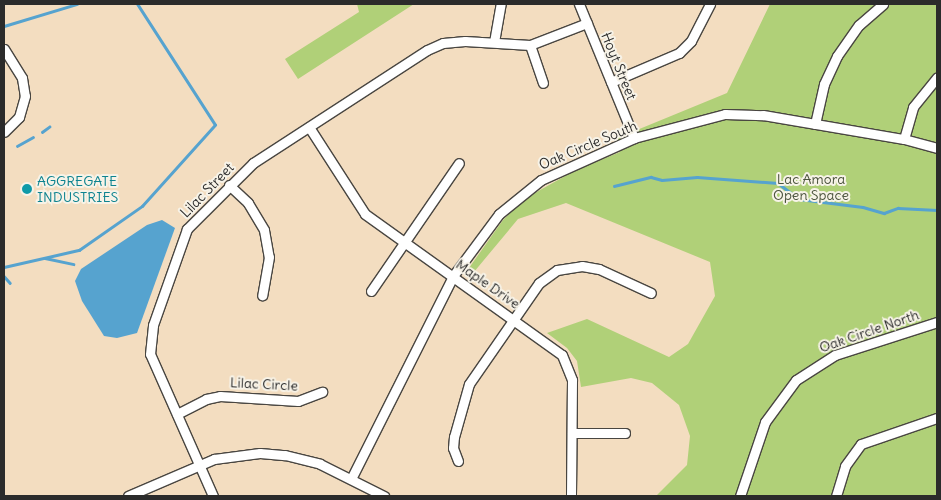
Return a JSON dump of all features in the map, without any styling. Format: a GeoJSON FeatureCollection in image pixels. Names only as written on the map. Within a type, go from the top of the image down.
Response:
{"type":"FeatureCollection","features":[{"type":"Feature","properties":{"kind":"street"},"geometry":{"type":"LineString","coordinates":[[494,42],[501,4]]}},
{"type":"Feature","properties":{"kind":"street","name":"Hoyt Street"},"geometry":{"type":"LineString","coordinates":[[579,4],[634,138]]}},
{"type":"Feature","properties":{"kind":"street"},"geometry":{"type":"LineString","coordinates":[[611,82],[679,53],[691,41],[710,4]]}},
{"type":"Feature","properties":{"kind":"street"},"geometry":{"type":"LineString","coordinates":[[815,124],[824,84],[837,56],[859,25],[883,4]]}},
{"type":"Feature","properties":{"kind":"street","name":"Lilac Street"},"geometry":{"type":"LineString","coordinates":[[213,496],[150,354],[153,325],[187,229],[253,162],[443,43],[494,42],[530,45],[587,22]]}},
{"type":"Feature","properties":{"kind":"street"},"geometry":{"type":"LineString","coordinates":[[530,45],[543,83]]}},
{"type":"Feature","properties":{"kind":"street"},"geometry":{"type":"LineString","coordinates":[[4,48],[22,78],[25,96],[19,117],[4,132]]}},
{"type":"Feature","properties":{"kind":"street"},"geometry":{"type":"LineString","coordinates":[[904,139],[913,108],[937,78]]}},
{"type":"Feature","properties":{"kind":"street","name":"Oak Circle South"},"geometry":{"type":"LineString","coordinates":[[351,479],[453,276],[500,214],[522,193],[562,169],[634,138],[725,114],[744,113],[815,124],[904,139],[937,148]]}},
{"type":"Feature","properties":{"kind":"street","name":"Maple Drive"},"geometry":{"type":"LineString","coordinates":[[309,126],[365,214],[553,346],[565,360],[572,380],[571,496]]}},
{"type":"Feature","properties":{"kind":"street"},"geometry":{"type":"LineString","coordinates":[[371,291],[459,163]]}},
{"type":"Feature","properties":{"kind":"street"},"geometry":{"type":"LineString","coordinates":[[229,185],[248,203],[264,230],[269,257],[262,295]]}},
{"type":"Feature","properties":{"kind":"street"},"geometry":{"type":"LineString","coordinates":[[458,461],[453,448],[465,394],[539,283],[566,267],[582,266],[599,269],[651,293]]}},
{"type":"Feature","properties":{"kind":"street","name":"Oak Circle North"},"geometry":{"type":"LineString","coordinates":[[740,496],[765,422],[796,380],[835,355],[937,322]]}},
{"type":"Feature","properties":{"kind":"street","name":"Lilac Circle"},"geometry":{"type":"LineString","coordinates":[[177,414],[220,396],[298,401],[322,392]]}},
{"type":"Feature","properties":{"kind":"street"},"geometry":{"type":"LineString","coordinates":[[836,496],[845,466],[861,444],[937,418]]}},
{"type":"Feature","properties":{"kind":"street"},"geometry":{"type":"LineString","coordinates":[[572,433],[626,433]]}},
{"type":"Feature","properties":{"kind":"street"},"geometry":{"type":"LineString","coordinates":[[128,496],[200,464],[234,455],[274,454],[305,459],[384,496]]}},
{"type":"Feature","properties":{"kind":"green space"},"geometry":{"type":"Polygon","coordinates":[[[357,4],[414,4],[298,79],[285,59],[359,12],[357,4]]]}},
{"type":"Feature","properties":{"kind":"green space","name":"Lac Amora Open Space"},"geometry":{"type":"Polygon","coordinates":[[[770,4],[937,4],[937,496],[656,496],[687,465],[690,436],[679,405],[652,383],[631,378],[581,387],[577,361],[567,348],[547,333],[587,319],[669,357],[688,344],[715,296],[710,262],[566,203],[518,219],[469,278],[464,275],[503,220],[524,199],[576,170],[620,152],[615,139],[727,93],[770,4]]]}},
{"type":"Feature","properties":{"kind":"water"},"geometry":{"type":"Polygon","coordinates":[[[162,220],[175,228],[137,333],[117,338],[104,336],[82,301],[75,281],[81,269],[147,225],[162,220]]]}},
{"type":"Feature","properties":{"kind":"waterway"},"geometry":{"type":"LineString","coordinates":[[4,26],[77,4]]}},
{"type":"Feature","properties":{"kind":"waterway"},"geometry":{"type":"LineString","coordinates":[[4,267],[79,250],[142,206],[215,125],[137,4]]}},
{"type":"Feature","properties":{"kind":"waterway"},"geometry":{"type":"LineString","coordinates":[[42,132],[49,127]]}},
{"type":"Feature","properties":{"kind":"waterway"},"geometry":{"type":"LineString","coordinates":[[17,146],[33,137]]}},
{"type":"Feature","properties":{"kind":"waterway"},"geometry":{"type":"LineString","coordinates":[[614,186],[651,177],[662,180],[697,177],[778,183],[799,199],[863,207],[884,213],[898,208],[937,210]]}},
{"type":"Feature","properties":{"kind":"waterway"},"geometry":{"type":"LineString","coordinates":[[45,258],[73,264]]}},
{"type":"Feature","properties":{"kind":"waterway"},"geometry":{"type":"LineString","coordinates":[[4,276],[10,283]]}},
{"type":"Feature","properties":{"kind":"place","name":"AGGREGATE INDUSTRIES"},"geometry":{"type":"Point","coordinates":[27,189]}}]}
